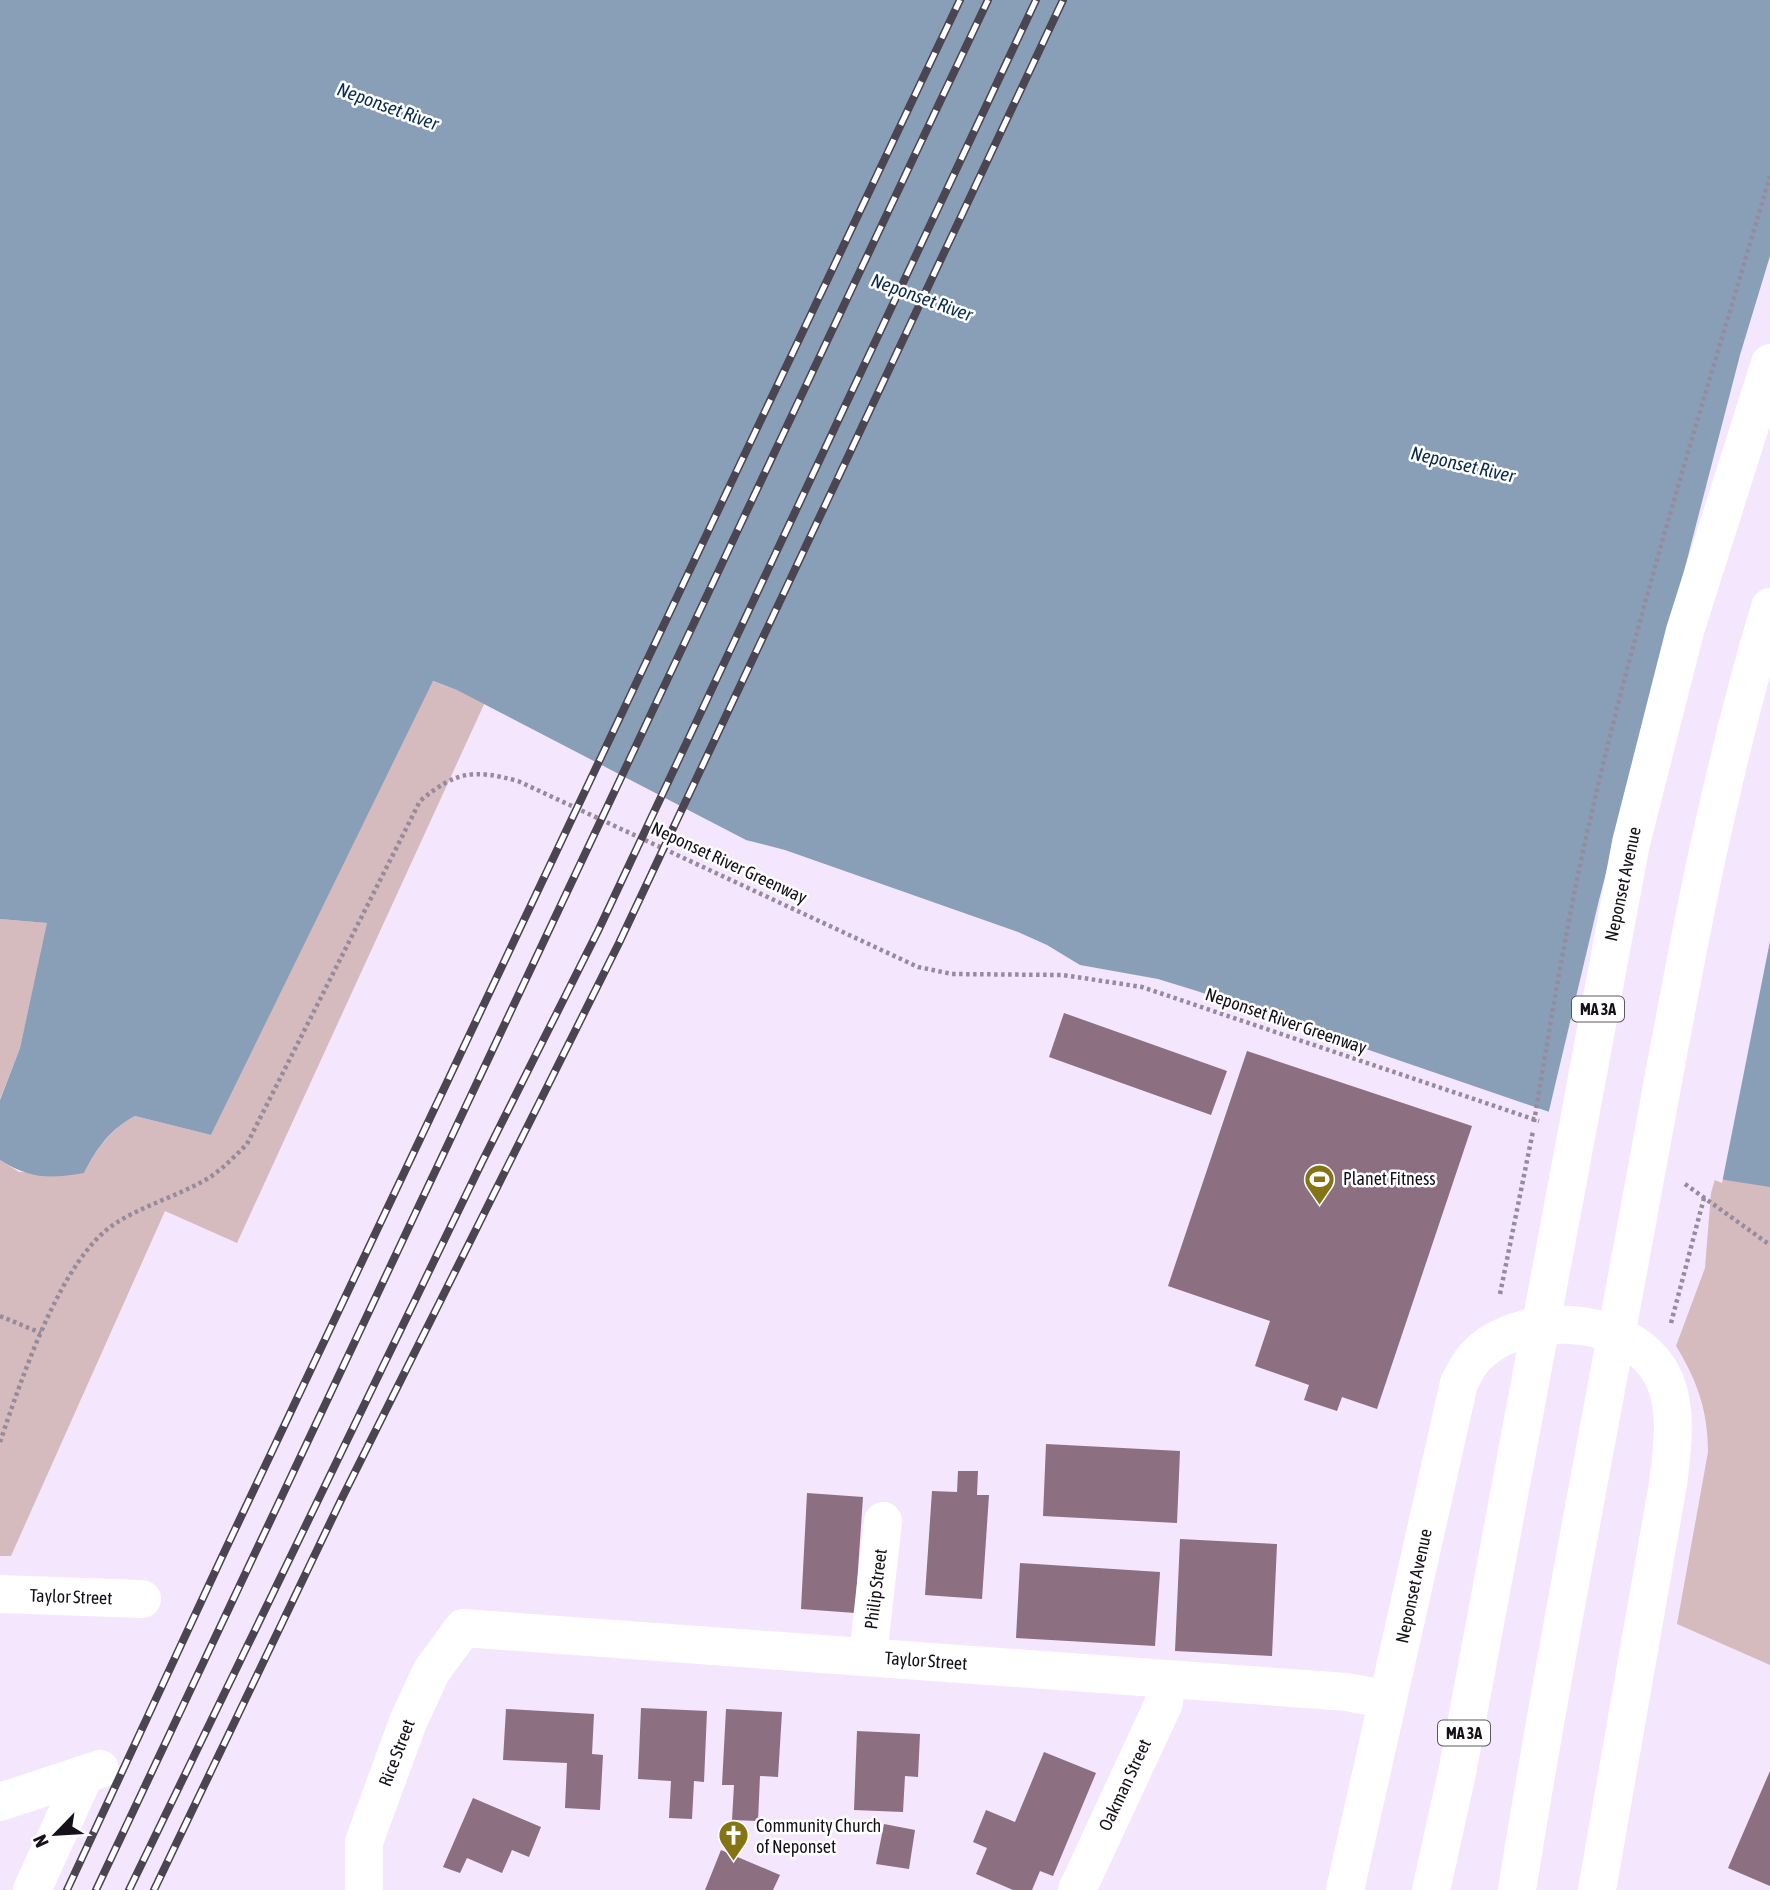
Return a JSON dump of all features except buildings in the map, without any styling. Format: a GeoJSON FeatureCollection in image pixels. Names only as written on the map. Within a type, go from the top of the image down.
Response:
{"type":"FeatureCollection","features":[{"type":"Feature","properties":{"kind":"street","name":"Neponset Avenue"},"geometry":{"type":"LineString","coordinates":[[1431,1890],[1457,1773],[1631,843],[1685,631],[1770,363]]}},
{"type":"Feature","properties":{"kind":"street"},"geometry":{"type":"LineString","coordinates":[[1517,1890],[1569,1588],[1696,907],[1728,762],[1770,607]]}},
{"type":"Feature","properties":{"kind":"street","name":"Neponset Avenue"},"geometry":{"type":"LineString","coordinates":[[1345,1890],[1453,1404],[1467,1367],[1476,1355],[1510,1332],[1530,1327],[1580,1326],[1608,1331],[1638,1347],[1655,1364],[1666,1383],[1672,1405],[1672,1456],[1597,1890]]}},
{"type":"Feature","properties":{"kind":"street","name":"Philip Street"},"geometry":{"type":"LineString","coordinates":[[868,1656],[883,1521]]}},
{"type":"Feature","properties":{"kind":"street","name":"Taylor Street"},"geometry":{"type":"LineString","coordinates":[[0,1594],[142,1599]]}},
{"type":"Feature","properties":{"kind":"street","name":"Taylor Street"},"geometry":{"type":"LineString","coordinates":[[463,1628],[1347,1692],[1388,1700]]}},
{"type":"Feature","properties":{"kind":"street","name":"Rice Street"},"geometry":{"type":"LineString","coordinates":[[364,1890],[364,1842],[404,1734],[431,1672],[463,1628]]}},
{"type":"Feature","properties":{"kind":"street","name":"Oakman Street"},"geometry":{"type":"LineString","coordinates":[[1077,1890],[1163,1705],[1169,1679]]}},
{"type":"Feature","properties":{"kind":"street"},"geometry":{"type":"LineString","coordinates":[[0,1802],[97,1770],[32,1890]]}},
{"type":"Feature","properties":{"kind":"path","name":"Neponset River Greenway"},"geometry":{"type":"LineString","coordinates":[[0,1443],[41,1333],[77,1261],[94,1239],[123,1219],[209,1178],[227,1165],[247,1143],[420,801],[437,787],[456,778],[474,774],[491,774],[518,781],[918,967],[952,974],[1063,975],[1142,987],[1544,1122]]}},
{"type":"Feature","properties":{"kind":"path"},"geometry":{"type":"LineString","coordinates":[[1679,1180],[1770,1245]]}},
{"type":"Feature","properties":{"kind":"path"},"geometry":{"type":"LineString","coordinates":[[1669,1331],[1704,1198]]}},
{"type":"Feature","properties":{"kind":"path"},"geometry":{"type":"LineString","coordinates":[[0,1316],[41,1333]]}},
{"type":"Feature","properties":{"kind":"shaded area"},"geometry":{"type":"Polygon","coordinates":[[[432,681],[486,700],[237,1243],[165,1211],[11,1556],[0,1556],[0,1160],[19,1172],[84,1173],[105,1140],[135,1116],[211,1135],[432,681]]]}},
{"type":"Feature","properties":{"kind":"shaded area"},"geometry":{"type":"Polygon","coordinates":[[[0,919],[48,923],[20,1048],[0,1099],[0,919]]]}},
{"type":"Feature","properties":{"kind":"shaded area"},"geometry":{"type":"Polygon","coordinates":[[[1770,990],[1770,1665],[1677,1624],[1708,1452],[1706,1423],[1700,1396],[1676,1346],[1705,1268],[1711,1193],[1770,990]]]}},
{"type":"Feature","properties":{"kind":"water","name":"Neponset River"},"geometry":{"type":"Polygon","coordinates":[[[0,0],[1770,0],[1770,1187],[1725,1180],[1605,1131],[1197,991],[1158,979],[1080,965],[1047,945],[1018,932],[785,850],[746,840],[457,690],[433,681],[211,1135],[135,1116],[105,1140],[84,1173],[41,1176],[21,1171],[0,1160],[0,1100],[20,1048],[47,923],[0,919],[0,0]]]}},
{"type":"Feature","properties":{"kind":"pier"},"geometry":{"type":"Polygon","coordinates":[[[1770,256],[1770,941],[1722,1183],[1603,1134],[1548,1115],[1599,900],[1740,355],[1770,256]]]}},
{"type":"Feature","properties":{"kind":"railway"},"geometry":{"type":"LineString","coordinates":[[67,1890],[221,1559],[960,0]]}},
{"type":"Feature","properties":{"kind":"railway"},"geometry":{"type":"LineString","coordinates":[[96,1890],[988,0]]}},
{"type":"Feature","properties":{"kind":"railway"},"geometry":{"type":"LineString","coordinates":[[129,1890],[482,1162],[598,931],[1036,0]]}},
{"type":"Feature","properties":{"kind":"railway"},"geometry":{"type":"LineString","coordinates":[[154,1890],[342,1498],[619,943],[1063,0]]}},
{"type":"Feature","properties":{"kind":"place","name":"Planet Fitness"},"geometry":{"type":"Point","coordinates":[1320,1206]}},
{"type":"Feature","properties":{"kind":"place","name":"Community Church of Neponset"},"geometry":{"type":"Point","coordinates":[733,1863]}}]}
